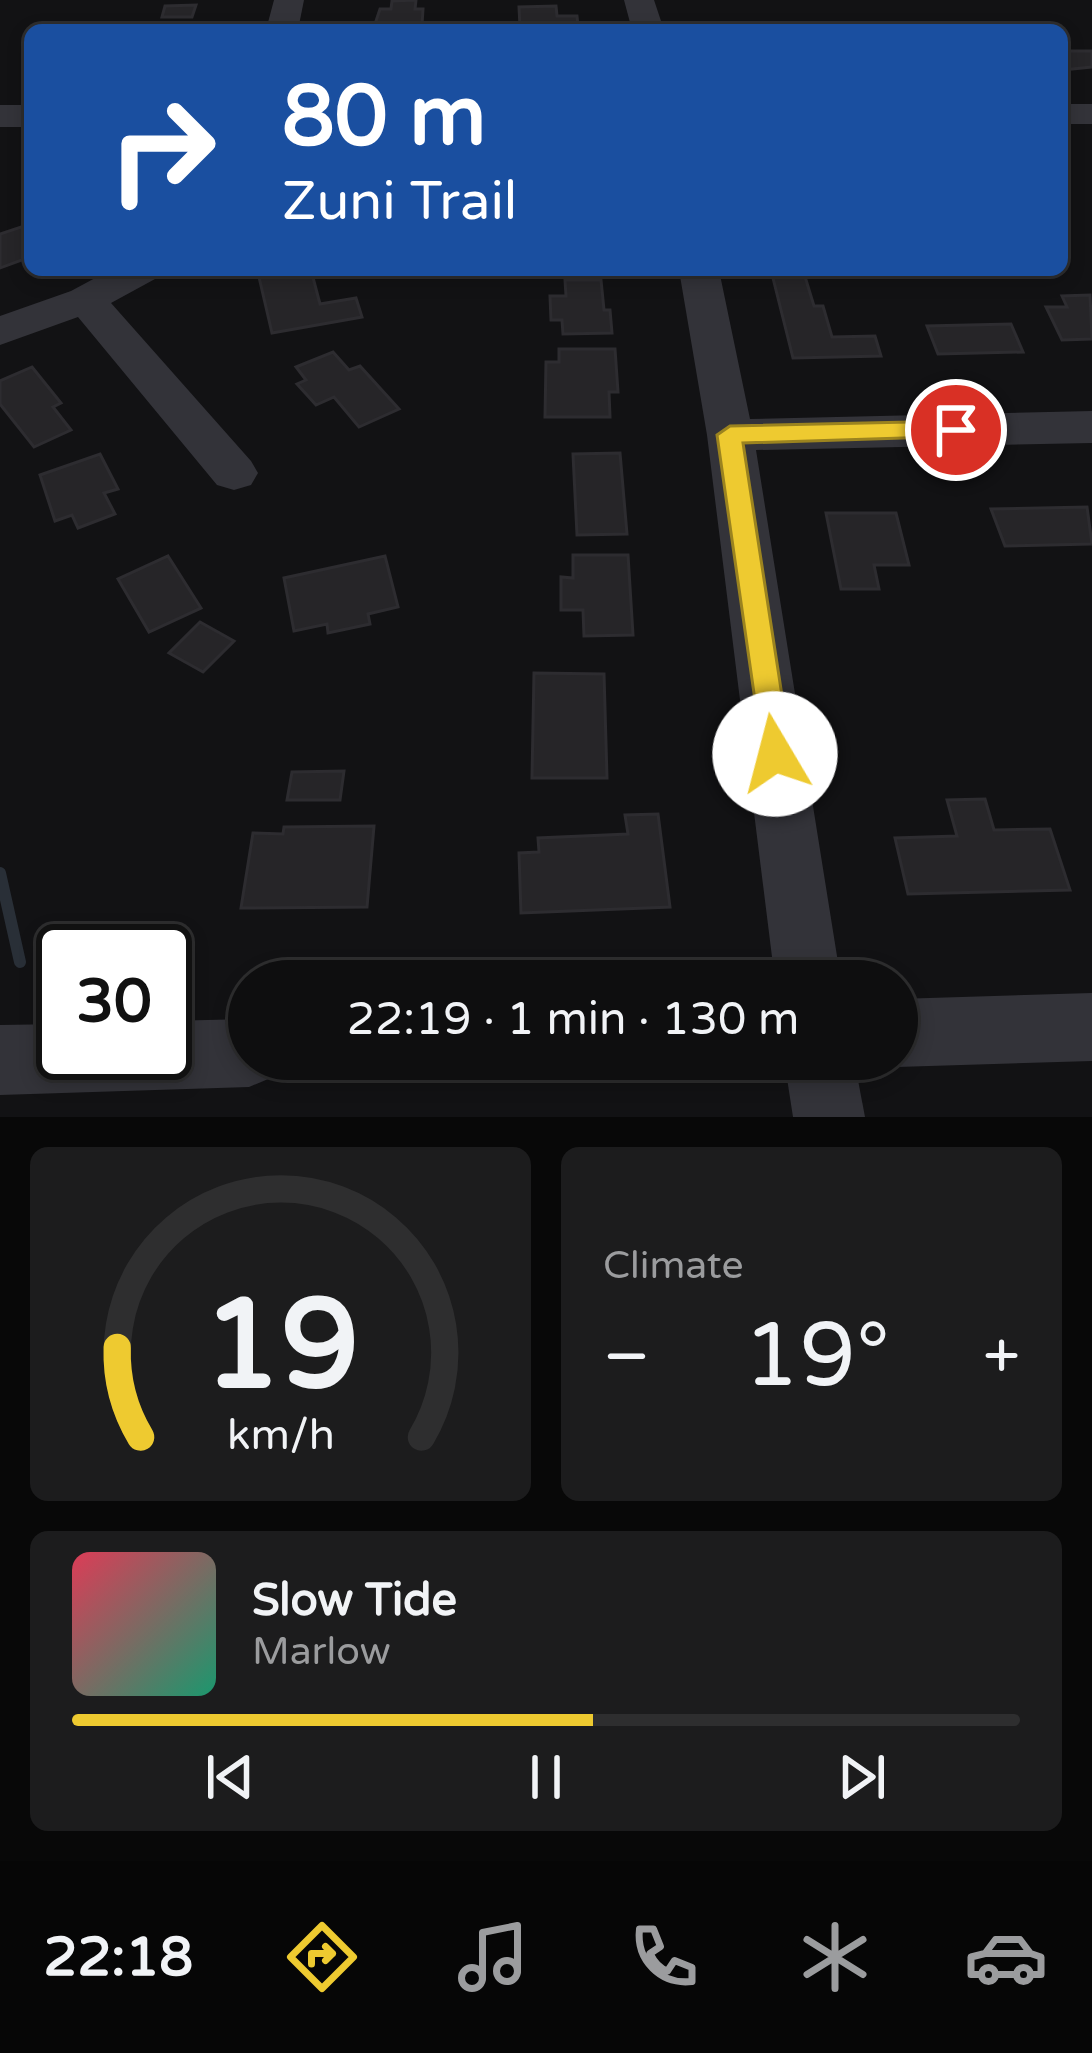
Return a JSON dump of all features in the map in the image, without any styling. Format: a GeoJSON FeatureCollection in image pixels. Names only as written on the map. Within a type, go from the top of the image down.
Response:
{"type":"FeatureCollection","features":[{"type":"Feature","properties":{"kind":"street"},"geometry":{"type":"LineString","coordinates":[[0,332],[86,300],[130,276]]}},
{"type":"Feature","properties":{"kind":"street"},"geometry":{"type":"LineString","coordinates":[[700,276],[730,435],[805,960]]}},
{"type":"Feature","properties":{"kind":"street"},"geometry":{"type":"LineString","coordinates":[[86,300],[234,473]]}},
{"type":"Feature","properties":{"kind":"street"},"geometry":{"type":"LineString","coordinates":[[730,435],[1092,427]]}},
{"type":"Feature","properties":{"kind":"street"},"geometry":{"type":"LineString","coordinates":[[918,1032],[1092,1027]]}},
{"type":"Feature","properties":{"kind":"street"},"geometry":{"type":"LineString","coordinates":[[0,1060],[228,1054]]}},
{"type":"Feature","properties":{"kind":"street"},"geometry":{"type":"LineString","coordinates":[[823,1080],[829,1117]]}},
{"type":"Feature","properties":{"kind":"building"},"geometry":{"type":"Polygon","coordinates":[[[416,0],[415,9],[423,9],[422,24],[375,24],[380,9],[391,9],[392,1],[416,0]]]}},
{"type":"Feature","properties":{"kind":"building"},"geometry":{"type":"Polygon","coordinates":[[[196,5],[192,17],[162,17],[165,6],[196,5]]]}},
{"type":"Feature","properties":{"kind":"building"},"geometry":{"type":"Polygon","coordinates":[[[556,6],[557,16],[577,16],[578,24],[520,24],[519,7],[556,6]]]}},
{"type":"Feature","properties":{"kind":"building"},"geometry":{"type":"Polygon","coordinates":[[[1068,51],[1092,51],[1092,67],[1068,69],[1068,51]]]}},
{"type":"Feature","properties":{"kind":"building"},"geometry":{"type":"Polygon","coordinates":[[[24,226],[24,259],[0,268],[0,234],[24,226]]]}},
{"type":"Feature","properties":{"kind":"building"},"geometry":{"type":"Polygon","coordinates":[[[313,276],[320,304],[356,298],[362,317],[272,333],[259,277],[313,276]]]}},
{"type":"Feature","properties":{"kind":"building"},"geometry":{"type":"Polygon","coordinates":[[[772,276],[805,276],[814,306],[823,306],[832,337],[875,336],[881,356],[793,358],[772,276]]]}},
{"type":"Feature","properties":{"kind":"building"},"geometry":{"type":"Polygon","coordinates":[[[565,280],[601,280],[612,333],[563,334],[562,320],[551,320],[550,296],[566,296],[565,280]]]}},
{"type":"Feature","properties":{"kind":"building"},"geometry":{"type":"Polygon","coordinates":[[[1090,295],[1092,339],[1062,340],[1046,307],[1067,307],[1062,296],[1090,295]]]}},
{"type":"Feature","properties":{"kind":"building"},"geometry":{"type":"Polygon","coordinates":[[[1011,324],[1023,352],[938,354],[927,326],[1011,324]]]}},
{"type":"Feature","properties":{"kind":"building"},"geometry":{"type":"Polygon","coordinates":[[[559,349],[615,349],[618,392],[609,392],[610,417],[545,417],[546,362],[559,362],[559,349]]]}},
{"type":"Feature","properties":{"kind":"building"},"geometry":{"type":"Polygon","coordinates":[[[333,352],[349,370],[360,366],[399,409],[359,427],[334,397],[316,405],[297,384],[306,380],[296,367],[333,352]]]}},
{"type":"Feature","properties":{"kind":"building"},"geometry":{"type":"Polygon","coordinates":[[[32,367],[61,403],[53,407],[71,430],[34,447],[0,404],[0,381],[32,367]]]}},
{"type":"Feature","properties":{"kind":"building"},"geometry":{"type":"Polygon","coordinates":[[[620,453],[627,534],[577,535],[573,454],[620,453]]]}},
{"type":"Feature","properties":{"kind":"building"},"geometry":{"type":"Polygon","coordinates":[[[100,454],[118,489],[104,493],[115,514],[78,528],[72,515],[55,521],[40,475],[100,454]]]}},
{"type":"Feature","properties":{"kind":"building"},"geometry":{"type":"Polygon","coordinates":[[[1087,507],[1092,544],[1005,546],[991,509],[1087,507]]]}},
{"type":"Feature","properties":{"kind":"building"},"geometry":{"type":"Polygon","coordinates":[[[826,513],[896,513],[909,565],[874,565],[879,589],[841,589],[826,513]]]}},
{"type":"Feature","properties":{"kind":"building"},"geometry":{"type":"Polygon","coordinates":[[[573,555],[628,555],[633,635],[584,636],[583,610],[561,610],[561,577],[573,578],[573,555]]]}},
{"type":"Feature","properties":{"kind":"building"},"geometry":{"type":"Polygon","coordinates":[[[168,556],[201,608],[149,632],[118,579],[168,556]]]}},
{"type":"Feature","properties":{"kind":"building"},"geometry":{"type":"Polygon","coordinates":[[[385,556],[398,607],[368,614],[370,624],[328,633],[327,624],[294,631],[284,578],[385,556]]]}},
{"type":"Feature","properties":{"kind":"building"},"geometry":{"type":"Polygon","coordinates":[[[200,622],[234,641],[203,672],[169,653],[200,622]]]}},
{"type":"Feature","properties":{"kind":"building"},"geometry":{"type":"Polygon","coordinates":[[[534,673],[604,674],[607,778],[532,778],[534,673]]]}},
{"type":"Feature","properties":{"kind":"building"},"geometry":{"type":"Polygon","coordinates":[[[344,771],[340,800],[287,800],[292,772],[344,771]]]}},
{"type":"Feature","properties":{"kind":"building"},"geometry":{"type":"Polygon","coordinates":[[[985,799],[994,830],[1050,829],[1070,890],[908,894],[895,838],[957,836],[947,800],[985,799]]]}},
{"type":"Feature","properties":{"kind":"building"},"geometry":{"type":"Polygon","coordinates":[[[658,814],[670,907],[521,913],[519,853],[539,852],[538,838],[628,834],[625,815],[658,814]]]}},
{"type":"Feature","properties":{"kind":"building"},"geometry":{"type":"Polygon","coordinates":[[[374,826],[367,907],[241,908],[253,833],[283,834],[284,827],[374,826]]]}},
{"type":"Feature","properties":{"kind":"waterway"},"geometry":{"type":"LineString","coordinates":[[0,873],[20,962]]}},
{"type":"Feature","properties":{"kind":"route"},"geometry":{"type":"LineString","coordinates":[[775,754],[730,435],[956,430]]}}]}
